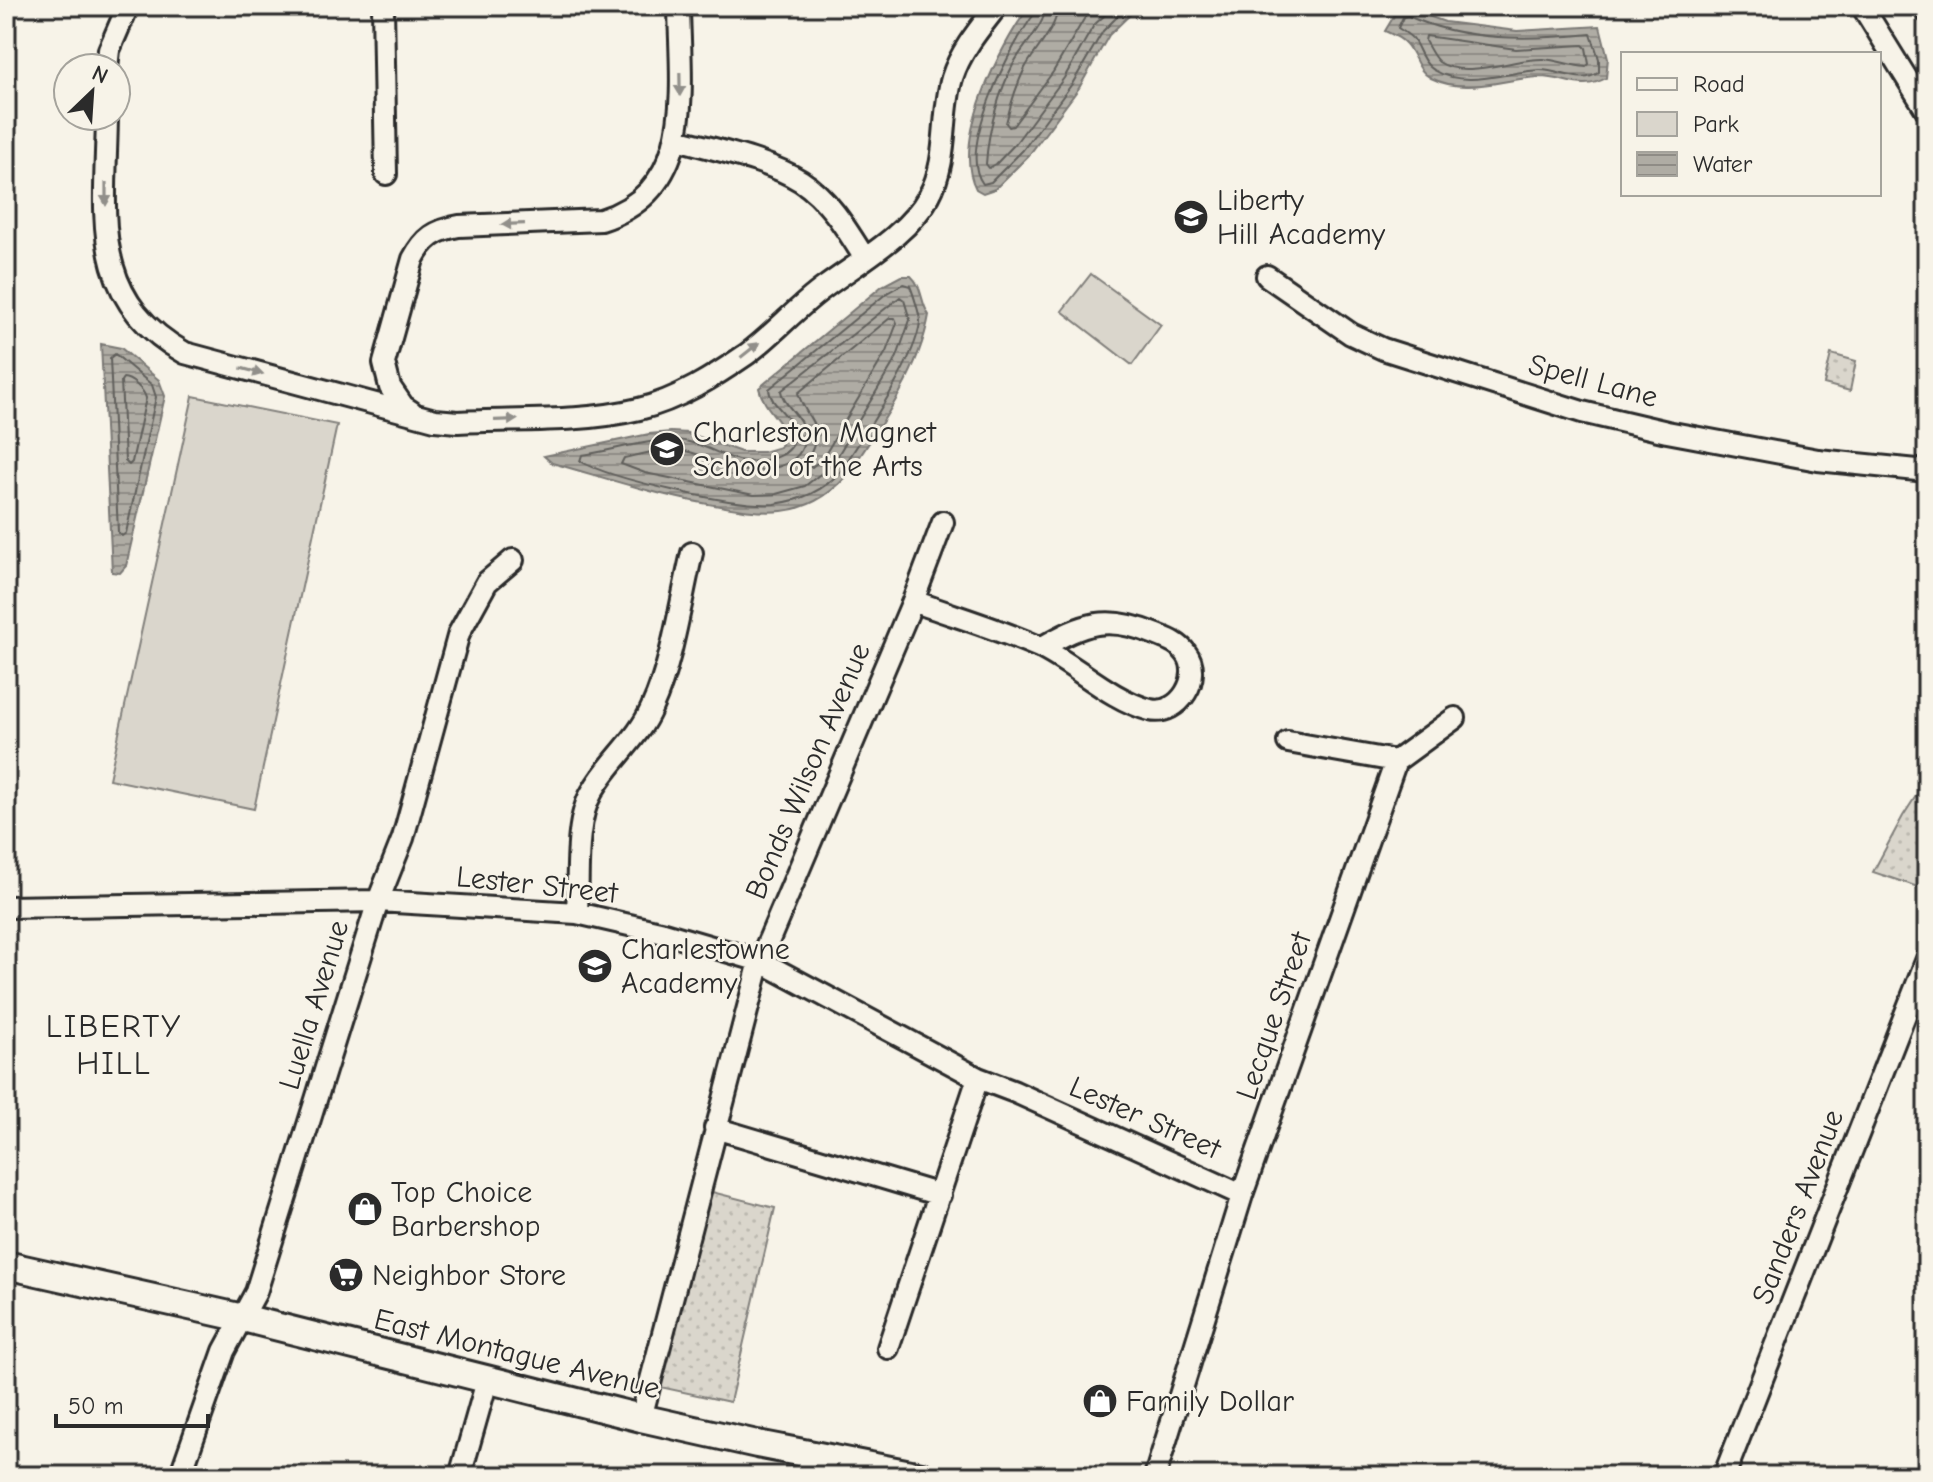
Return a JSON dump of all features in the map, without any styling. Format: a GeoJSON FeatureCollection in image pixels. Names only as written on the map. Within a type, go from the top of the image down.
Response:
{"type":"FeatureCollection","features":[{"type":"Feature","properties":{"kind":"main road","name":"East Montague Avenue"},"geometry":{"type":"LineString","coordinates":[[6,1265],[243,1318],[641,1418],[921,1476]]}},
{"type":"Feature","properties":{"kind":"street"},"geometry":{"type":"LineString","coordinates":[[109,52],[128,6]]}},
{"type":"Feature","properties":{"kind":"street"},"geometry":{"type":"LineString","coordinates":[[383,6],[386,174]]}},
{"type":"Feature","properties":{"kind":"street"},"geometry":{"type":"LineString","coordinates":[[415,414],[403,406],[390,387],[384,363],[413,259],[430,235],[459,226],[601,220],[620,214],[643,199],[660,178],[677,139],[680,118],[679,6]]}},
{"type":"Feature","properties":{"kind":"street"},"geometry":{"type":"LineString","coordinates":[[107,132],[106,243],[118,283],[132,311],[150,329],[185,353],[435,420],[458,422],[602,416],[642,408],[680,394],[748,353],[809,298],[915,217],[939,174],[952,77],[972,38],[997,6]]}},
{"type":"Feature","properties":{"kind":"street"},"geometry":{"type":"LineString","coordinates":[[1862,6],[1927,111]]}},
{"type":"Feature","properties":{"kind":"street"},"geometry":{"type":"LineString","coordinates":[[1923,6],[1927,12]]}},
{"type":"Feature","properties":{"kind":"street"},"geometry":{"type":"LineString","coordinates":[[677,139],[800,180],[842,222],[864,257]]}},
{"type":"Feature","properties":{"kind":"street","name":"Spell Lane"},"geometry":{"type":"LineString","coordinates":[[1267,276],[1351,334],[1383,349],[1582,412],[1667,432],[1818,460],[1927,471]]}},
{"type":"Feature","properties":{"kind":"street","name":"Bonds Wilson Avenue"},"geometry":{"type":"LineString","coordinates":[[641,1418],[760,961],[913,601],[943,522]]}},
{"type":"Feature","properties":{"kind":"street"},"geometry":{"type":"LineString","coordinates":[[577,913],[582,821],[591,793],[641,728],[653,706],[692,553]]}},
{"type":"Feature","properties":{"kind":"street","name":"Luella Avenue"},"geometry":{"type":"LineString","coordinates":[[180,1476],[224,1351],[256,1292],[378,901],[403,838],[459,633],[487,582],[513,560]]}},
{"type":"Feature","properties":{"kind":"street"},"geometry":{"type":"LineString","coordinates":[[913,601],[1041,648],[1088,679],[1136,705],[1154,711],[1169,710],[1180,701],[1192,673],[1188,655],[1175,642],[1146,630],[1114,623],[1092,623],[1041,648]]}},
{"type":"Feature","properties":{"kind":"street"},"geometry":{"type":"LineString","coordinates":[[1288,742],[1396,761],[1455,718]]}},
{"type":"Feature","properties":{"kind":"street","name":"Lecque Street"},"geometry":{"type":"LineString","coordinates":[[1155,1476],[1242,1195],[1396,761]]}},
{"type":"Feature","properties":{"kind":"street","name":"Lester Street"},"geometry":{"type":"LineString","coordinates":[[6,907],[378,901],[577,913],[664,933],[760,961],[978,1078],[1242,1195]]}},
{"type":"Feature","properties":{"kind":"street","name":"Sanders Avenue"},"geometry":{"type":"LineString","coordinates":[[1724,1476],[1927,959]]}},
{"type":"Feature","properties":{"kind":"street"},"geometry":{"type":"LineString","coordinates":[[888,1348],[978,1078]]}},
{"type":"Feature","properties":{"kind":"street"},"geometry":{"type":"LineString","coordinates":[[715,1128],[940,1195]]}},
{"type":"Feature","properties":{"kind":"street"},"geometry":{"type":"LineString","coordinates":[[460,1476],[487,1381]]}},
{"type":"Feature","properties":{"kind":"green space"},"geometry":{"type":"Polygon","coordinates":[[[1091,274],[1161,325],[1132,365],[1062,311],[1091,274]]]}},
{"type":"Feature","properties":{"kind":"green space"},"geometry":{"type":"Polygon","coordinates":[[[1831,354],[1856,361],[1850,391],[1824,384],[1831,354]]]}},
{"type":"Feature","properties":{"kind":"green space"},"geometry":{"type":"Polygon","coordinates":[[[193,396],[337,425],[254,809],[109,779],[193,396]]]}},
{"type":"Feature","properties":{"kind":"green space"},"geometry":{"type":"Polygon","coordinates":[[[1927,779],[1927,890],[1873,872],[1927,779]]]}},
{"type":"Feature","properties":{"kind":"green space"},"geometry":{"type":"Polygon","coordinates":[[[704,1190],[775,1208],[730,1402],[660,1387],[657,1380],[704,1190]]]}},
{"type":"Feature","properties":{"kind":"water"},"geometry":{"type":"Polygon","coordinates":[[[1030,6],[1139,6],[1109,35],[1079,88],[1029,155],[995,189],[983,193],[976,189],[970,169],[974,121],[982,94],[1005,44],[1030,6]]]}},
{"type":"Feature","properties":{"kind":"water"},"geometry":{"type":"Polygon","coordinates":[[[1400,6],[1445,22],[1517,31],[1600,26],[1608,58],[1606,78],[1589,84],[1541,77],[1472,86],[1445,83],[1426,75],[1406,44],[1385,31],[1400,6]]]}},
{"type":"Feature","properties":{"kind":"water"},"geometry":{"type":"Polygon","coordinates":[[[901,276],[911,276],[915,280],[929,315],[916,358],[896,399],[846,477],[814,502],[782,511],[728,508],[552,463],[544,456],[671,432],[688,433],[741,452],[763,452],[780,447],[787,435],[759,388],[882,286],[901,276]]]}},
{"type":"Feature","properties":{"kind":"water"},"geometry":{"type":"Polygon","coordinates":[[[101,344],[121,348],[159,380],[165,396],[126,566],[120,573],[112,572],[101,344]]]}},
{"type":"Feature","properties":{"kind":"place","name":"Liberty Hill Academy"},"geometry":{"type":"Point","coordinates":[1191,217]}},
{"type":"Feature","properties":{"kind":"place","name":"Charleston Magnet School of the Arts"},"geometry":{"type":"Point","coordinates":[667,449]}},
{"type":"Feature","properties":{"kind":"place","name":"Charlestowne Academy"},"geometry":{"type":"Point","coordinates":[595,966]}},
{"type":"Feature","properties":{"kind":"place","name":"Top Choice Barbershop"},"geometry":{"type":"Point","coordinates":[365,1209]}},
{"type":"Feature","properties":{"kind":"place","name":"Neighbor Store"},"geometry":{"type":"Point","coordinates":[346,1275]}},
{"type":"Feature","properties":{"kind":"place","name":"Family Dollar"},"geometry":{"type":"Point","coordinates":[1100,1401]}},
{"type":"Feature","properties":{"kind":"district","name":"LIBERTY HILL"},"geometry":{"type":"Point","coordinates":[114,1044]}}]}
